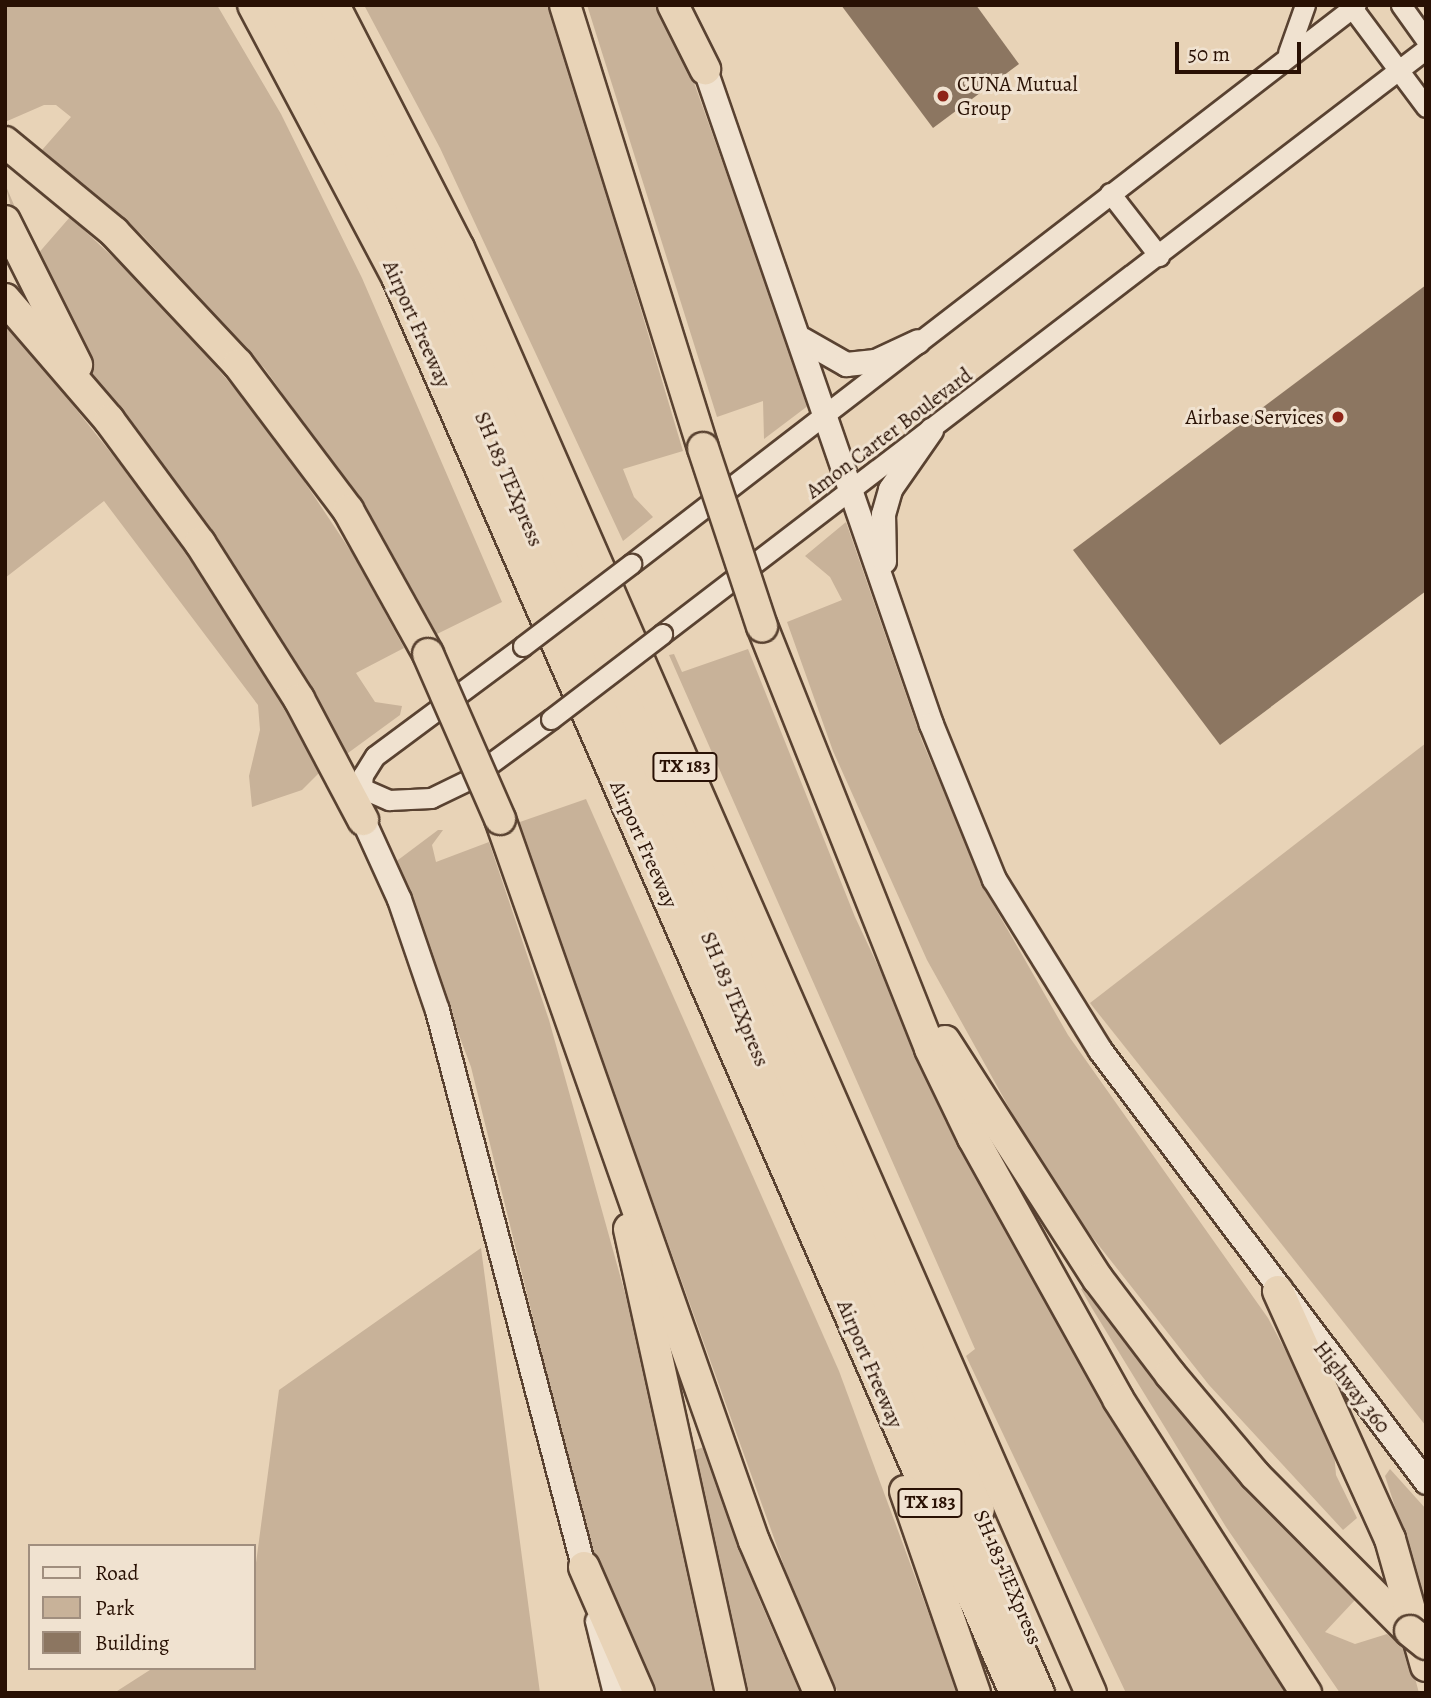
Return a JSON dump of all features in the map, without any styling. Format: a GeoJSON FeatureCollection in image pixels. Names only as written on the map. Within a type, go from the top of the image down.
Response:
{"type":"FeatureCollection","features":[{"type":"Feature","properties":{"kind":"highway","name":"Airport Freeway"},"geometry":{"type":"LineString","coordinates":[[253,5],[397,277],[1015,1693]]}},
{"type":"Feature","properties":{"kind":"highway","name":"SH 183 TEXpress"},"geometry":{"type":"LineString","coordinates":[[281,5],[431,299],[1039,1693]]}},
{"type":"Feature","properties":{"kind":"highway","name":"SH 183 TEXpress"},"geometry":{"type":"LineString","coordinates":[[306,5],[395,169],[483,360],[1060,1693]]}},
{"type":"Feature","properties":{"kind":"highway","name":"TX 183"},"geometry":{"type":"LineString","coordinates":[[334,5],[459,248],[1091,1693]]}},
{"type":"Feature","properties":{"kind":"highway"},"geometry":{"type":"LineString","coordinates":[[565,5],[703,448],[762,626],[845,841],[930,1049],[1021,1231],[1172,1490],[1306,1693]]}},
{"type":"Feature","properties":{"kind":"highway"},"geometry":{"type":"LineString","coordinates":[[673,5],[705,69]]}},
{"type":"Feature","properties":{"kind":"highway"},"geometry":{"type":"LineString","coordinates":[[5,142],[41,170],[174,293],[295,435],[348,510],[428,654],[500,819],[754,1541],[819,1693]]}},
{"type":"Feature","properties":{"kind":"highway"},"geometry":{"type":"LineString","coordinates":[[5,221],[109,420]]}},
{"type":"Feature","properties":{"kind":"highway"},"geometry":{"type":"LineString","coordinates":[[5,299],[109,420],[237,600],[349,781],[363,820]]}},
{"type":"Feature","properties":{"kind":"highway"},"geometry":{"type":"LineString","coordinates":[[845,841],[945,1040],[1098,1279],[1255,1475],[1360,1585],[1420,1637]]}},
{"type":"Feature","properties":{"kind":"highway"},"geometry":{"type":"LineString","coordinates":[[611,1135],[731,1693]]}},
{"type":"Feature","properties":{"kind":"highway"},"geometry":{"type":"LineString","coordinates":[[1278,1291],[1390,1539],[1426,1666]]}},
{"type":"Feature","properties":{"kind":"highway"},"geometry":{"type":"LineString","coordinates":[[848,1312],[975,1693]]}},
{"type":"Feature","properties":{"kind":"highway"},"geometry":{"type":"LineString","coordinates":[[584,1567],[639,1693]]}},
{"type":"Feature","properties":{"kind":"main road"},"geometry":{"type":"LineString","coordinates":[[683,5],[802,339],[931,724],[994,879],[1100,1050],[1278,1291]]}},
{"type":"Feature","properties":{"kind":"main road"},"geometry":{"type":"LineString","coordinates":[[802,339],[846,364],[875,361],[918,341]]}},
{"type":"Feature","properties":{"kind":"main road"},"geometry":{"type":"LineString","coordinates":[[885,585],[883,514],[890,489],[930,430]]}},
{"type":"Feature","properties":{"kind":"main road"},"geometry":{"type":"LineString","coordinates":[[363,820],[399,898],[438,1010],[615,1693]]}},
{"type":"Feature","properties":{"kind":"main road","name":"Highway 360"},"geometry":{"type":"LineString","coordinates":[[1278,1291],[1426,1482]]}},
{"type":"Feature","properties":{"kind":"street"},"geometry":{"type":"LineString","coordinates":[[1285,58],[1298,39],[1306,5]]}},
{"type":"Feature","properties":{"kind":"street"},"geometry":{"type":"LineString","coordinates":[[1401,5],[1426,40]]}},
{"type":"Feature","properties":{"kind":"street"},"geometry":{"type":"LineString","coordinates":[[349,781],[381,750],[631,564],[1353,6],[1426,107]]}},
{"type":"Feature","properties":{"kind":"street","name":"Amon Carter Boulevard"},"geometry":{"type":"LineString","coordinates":[[349,781],[408,802],[443,794],[551,719],[1426,49]]}},
{"type":"Feature","properties":{"kind":"street"},"geometry":{"type":"LineString","coordinates":[[1110,193],[1159,256]]}},
{"type":"Feature","properties":{"kind":"green space"},"geometry":{"type":"Polygon","coordinates":[[[5,5],[217,5],[281,114],[362,278],[502,602],[437,634],[374,521],[265,369],[143,236],[42,150],[71,117],[56,105],[44,105],[5,122],[5,5]]]}},
{"type":"Feature","properties":{"kind":"green space"},"geometry":{"type":"Polygon","coordinates":[[[364,5],[550,5],[683,451],[623,469],[634,497],[653,517],[623,541],[440,148],[364,5]]]}},
{"type":"Feature","properties":{"kind":"green space"},"geometry":{"type":"Polygon","coordinates":[[[587,5],[663,5],[682,49],[809,405],[764,439],[763,401],[717,417],[587,5]]]}},
{"type":"Feature","properties":{"kind":"green space"},"geometry":{"type":"Polygon","coordinates":[[[5,184],[36,256],[70,217],[163,304],[272,433],[354,556],[404,648],[356,673],[375,702],[402,706],[400,715],[348,753],[342,753],[77,352],[15,222],[5,184]]]}},
{"type":"Feature","properties":{"kind":"green space"},"geometry":{"type":"Polygon","coordinates":[[[5,320],[158,512],[237,624],[322,770],[302,790],[252,807],[249,776],[260,730],[258,705],[104,501],[5,578],[5,320]]]}},
{"type":"Feature","properties":{"kind":"green space"},"geometry":{"type":"Polygon","coordinates":[[[846,522],[922,741],[990,899],[1068,1035],[1268,1318],[1335,1443],[1388,1576],[1334,1451],[1336,1475],[1357,1518],[1343,1530],[1209,1385],[1089,1233],[1022,1131],[927,960],[833,751],[787,622],[842,600],[830,577],[805,556],[846,522]]]}},
{"type":"Feature","properties":{"kind":"green space"},"geometry":{"type":"Polygon","coordinates":[[[748,649],[855,917],[928,1072],[1298,1693],[1126,1693],[966,1356],[975,1349],[669,655],[674,654],[682,672],[748,649]]]}},
{"type":"Feature","properties":{"kind":"green space"},"geometry":{"type":"Polygon","coordinates":[[[1426,743],[1426,1426],[1090,1003],[1426,743]]]}},
{"type":"Feature","properties":{"kind":"green space"},"geometry":{"type":"Polygon","coordinates":[[[586,799],[839,1371],[958,1693],[838,1693],[797,1602],[517,823],[586,799]]]}},
{"type":"Feature","properties":{"kind":"green space"},"geometry":{"type":"Polygon","coordinates":[[[438,830],[443,830],[432,845],[436,862],[489,842],[549,1020],[643,1358],[715,1693],[653,1693],[595,1570],[471,1067],[394,863],[438,830]]]}},
{"type":"Feature","properties":{"kind":"green space"},"geometry":{"type":"Polygon","coordinates":[[[481,1248],[540,1693],[114,1693],[150,1670],[256,1670],[256,1563],[279,1390],[481,1248]]]}},
{"type":"Feature","properties":{"kind":"green space"},"geometry":{"type":"Polygon","coordinates":[[[1086,1286],[1210,1446],[1355,1600],[1325,1632],[1355,1644],[1387,1634],[1408,1652],[1419,1693],[1340,1693],[1226,1527],[1090,1305],[1081,1289],[1086,1286]]]}},
{"type":"Feature","properties":{"kind":"green space"},"geometry":{"type":"Polygon","coordinates":[[[704,1447],[760,1601],[800,1693],[744,1693],[695,1450],[704,1447]]]}},
{"type":"Feature","properties":{"kind":"green space"},"geometry":{"type":"Polygon","coordinates":[[[1390,1469],[1426,1509],[1426,1602],[1385,1476],[1390,1469]]]}},
{"type":"Feature","properties":{"kind":"building","name":"CUNA Mutual Group"},"geometry":{"type":"Polygon","coordinates":[[[841,5],[976,5],[1019,64],[933,128],[841,5]]]}},
{"type":"Feature","properties":{"kind":"building","name":"Airbase Services"},"geometry":{"type":"Polygon","coordinates":[[[1426,285],[1426,591],[1220,745],[1073,550],[1426,285]]]}},
{"type":"Feature","properties":{"kind":"place","name":"CUNA Mutual Group"},"geometry":{"type":"Point","coordinates":[943,96]}},
{"type":"Feature","properties":{"kind":"place","name":"Airbase Services"},"geometry":{"type":"Point","coordinates":[1338,417]}}]}
